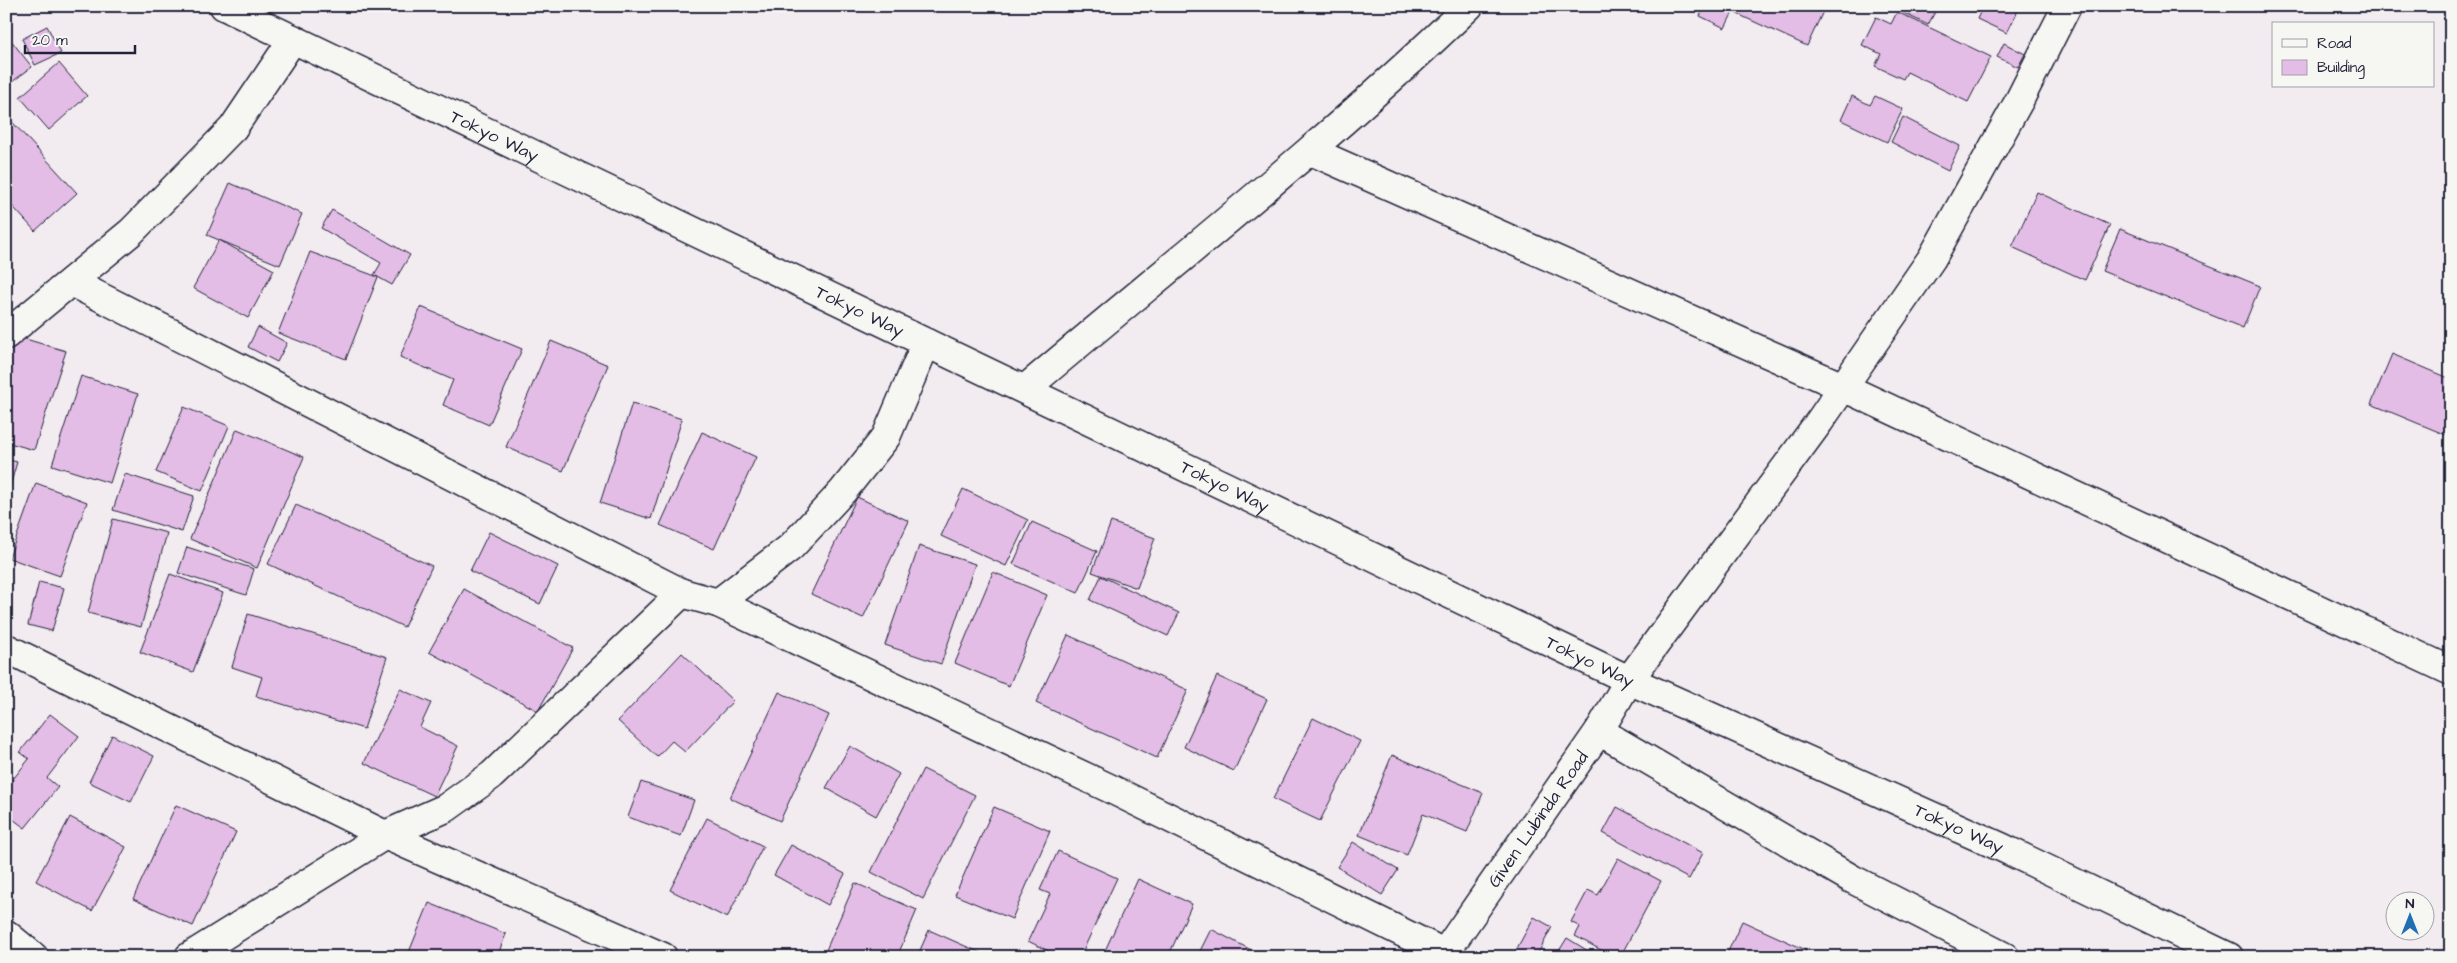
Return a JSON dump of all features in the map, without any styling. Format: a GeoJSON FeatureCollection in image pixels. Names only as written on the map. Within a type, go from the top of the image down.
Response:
{"type":"FeatureCollection","features":[{"type":"Feature","properties":{"kind":"street","name":"Tokyo Way"},"geometry":{"type":"LineString","coordinates":[[224,6],[1629,680],[2002,848],[2229,957]]}},
{"type":"Feature","properties":{"kind":"street"},"geometry":{"type":"LineString","coordinates":[[1025,390],[1165,270],[1311,151],[1417,57],[1469,6]]}},
{"type":"Feature","properties":{"kind":"street","name":"Given Lubinda Road"},"geometry":{"type":"LineString","coordinates":[[1443,955],[1599,731],[1629,680],[1844,387],[1932,258],[2019,101],[2067,6]]}},
{"type":"Feature","properties":{"kind":"street"},"geometry":{"type":"LineString","coordinates":[[6,335],[131,232],[233,128],[292,39]]}},
{"type":"Feature","properties":{"kind":"street"},"geometry":{"type":"LineString","coordinates":[[1311,151],[1844,387],[2451,670]]}},
{"type":"Feature","properties":{"kind":"street"},"geometry":{"type":"LineString","coordinates":[[71,282],[682,593],[718,604],[1108,788],[1443,955]]}},
{"type":"Feature","properties":{"kind":"street"},"geometry":{"type":"LineString","coordinates":[[718,604],[791,547],[849,484],[886,437],[926,342]]}},
{"type":"Feature","properties":{"kind":"street"},"geometry":{"type":"LineString","coordinates":[[189,957],[385,835],[446,808],[492,775],[682,593]]}},
{"type":"Feature","properties":{"kind":"street"},"geometry":{"type":"LineString","coordinates":[[6,648],[385,835],[663,957]]}},
{"type":"Feature","properties":{"kind":"street"},"geometry":{"type":"LineString","coordinates":[[1599,731],[1852,879],[2005,957]]}},
{"type":"Feature","properties":{"kind":"street"},"geometry":{"type":"LineString","coordinates":[[6,934],[34,957]]}},
{"type":"Feature","properties":{"kind":"building"},"geometry":{"type":"Polygon","coordinates":[[[1705,6],[1825,7],[1807,46],[1733,12],[1725,28],[1700,16],[1705,6]]]}},
{"type":"Feature","properties":{"kind":"building"},"geometry":{"type":"Polygon","coordinates":[[[1889,6],[1934,6],[1937,8],[1928,25],[1889,6]]]}},
{"type":"Feature","properties":{"kind":"building"},"geometry":{"type":"Polygon","coordinates":[[[1983,6],[2020,6],[2007,33],[1977,19],[1983,6]]]}},
{"type":"Feature","properties":{"kind":"building"},"geometry":{"type":"Polygon","coordinates":[[[1897,12],[1991,57],[1968,102],[1907,72],[1903,79],[1875,66],[1881,54],[1862,45],[1876,17],[1891,24],[1897,12]]]}},
{"type":"Feature","properties":{"kind":"building"},"geometry":{"type":"Polygon","coordinates":[[[47,26],[61,53],[35,65],[22,39],[47,26]]]}},
{"type":"Feature","properties":{"kind":"building"},"geometry":{"type":"Polygon","coordinates":[[[6,34],[32,67],[8,85],[6,82],[6,34]]]}},
{"type":"Feature","properties":{"kind":"building"},"geometry":{"type":"Polygon","coordinates":[[[2004,43],[2025,54],[2018,67],[1997,57],[2004,43]]]}},
{"type":"Feature","properties":{"kind":"building"},"geometry":{"type":"Polygon","coordinates":[[[59,63],[87,96],[49,130],[20,97],[59,63]]]}},
{"type":"Feature","properties":{"kind":"building"},"geometry":{"type":"Polygon","coordinates":[[[1852,96],[1870,105],[1875,96],[1903,109],[1887,142],[1841,120],[1852,96]]]}},
{"type":"Feature","properties":{"kind":"building"},"geometry":{"type":"Polygon","coordinates":[[[6,115],[77,193],[35,231],[6,199],[6,115]]]}},
{"type":"Feature","properties":{"kind":"building"},"geometry":{"type":"Polygon","coordinates":[[[1903,117],[1960,146],[1948,171],[1891,142],[1903,117]]]}},
{"type":"Feature","properties":{"kind":"building"},"geometry":{"type":"Polygon","coordinates":[[[230,183],[302,214],[280,265],[207,235],[230,183]]]}},
{"type":"Feature","properties":{"kind":"building"},"geometry":{"type":"Polygon","coordinates":[[[2037,192],[2110,225],[2085,280],[2012,247],[2037,192]]]}},
{"type":"Feature","properties":{"kind":"building"},"geometry":{"type":"Polygon","coordinates":[[[332,210],[410,255],[392,285],[374,275],[381,263],[321,228],[332,210]]]}},
{"type":"Feature","properties":{"kind":"building"},"geometry":{"type":"Polygon","coordinates":[[[2120,229],[2260,286],[2243,328],[2102,271],[2120,229]]]}},
{"type":"Feature","properties":{"kind":"building"},"geometry":{"type":"Polygon","coordinates":[[[219,240],[274,270],[248,318],[193,288],[219,240]]]}},
{"type":"Feature","properties":{"kind":"building"},"geometry":{"type":"Polygon","coordinates":[[[310,252],[378,277],[346,359],[278,333],[310,252]]]}},
{"type":"Feature","properties":{"kind":"building"},"geometry":{"type":"Polygon","coordinates":[[[421,307],[522,349],[489,425],[443,405],[453,380],[400,357],[421,307]]]}},
{"type":"Feature","properties":{"kind":"building"},"geometry":{"type":"Polygon","coordinates":[[[258,327],[287,343],[277,362],[248,347],[258,327]]]}},
{"type":"Feature","properties":{"kind":"building"},"geometry":{"type":"Polygon","coordinates":[[[12,335],[66,351],[34,450],[6,442],[6,353],[12,335]]]}},
{"type":"Feature","properties":{"kind":"building"},"geometry":{"type":"Polygon","coordinates":[[[551,341],[608,365],[563,471],[506,447],[551,341]]]}},
{"type":"Feature","properties":{"kind":"building"},"geometry":{"type":"Polygon","coordinates":[[[2392,354],[2451,379],[2451,437],[2371,404],[2392,354]]]}},
{"type":"Feature","properties":{"kind":"building"},"geometry":{"type":"Polygon","coordinates":[[[81,376],[138,394],[110,483],[52,465],[81,376]]]}},
{"type":"Feature","properties":{"kind":"building"},"geometry":{"type":"Polygon","coordinates":[[[632,403],[682,419],[651,519],[600,503],[632,403]]]}},
{"type":"Feature","properties":{"kind":"building"},"geometry":{"type":"Polygon","coordinates":[[[184,407],[229,426],[202,491],[156,472],[184,407]]]}},
{"type":"Feature","properties":{"kind":"building"},"geometry":{"type":"Polygon","coordinates":[[[237,429],[304,457],[257,568],[190,539],[237,429]]]}},
{"type":"Feature","properties":{"kind":"building"},"geometry":{"type":"Polygon","coordinates":[[[702,432],[756,457],[714,549],[660,525],[702,432]]]}},
{"type":"Feature","properties":{"kind":"building"},"geometry":{"type":"Polygon","coordinates":[[[6,459],[17,462],[6,500],[6,459]]]}},
{"type":"Feature","properties":{"kind":"building"},"geometry":{"type":"Polygon","coordinates":[[[125,474],[194,496],[182,532],[113,510],[125,474]]]}},
{"type":"Feature","properties":{"kind":"building"},"geometry":{"type":"Polygon","coordinates":[[[36,483],[87,502],[60,576],[9,558],[36,483]]]}},
{"type":"Feature","properties":{"kind":"building"},"geometry":{"type":"Polygon","coordinates":[[[963,489],[1028,520],[1006,566],[941,536],[963,489]]]}},
{"type":"Feature","properties":{"kind":"building"},"geometry":{"type":"Polygon","coordinates":[[[857,497],[909,521],[863,618],[811,594],[857,497]]]}},
{"type":"Feature","properties":{"kind":"building"},"geometry":{"type":"Polygon","coordinates":[[[296,505],[432,566],[404,627],[268,564],[296,505]]]}},
{"type":"Feature","properties":{"kind":"building"},"geometry":{"type":"Polygon","coordinates":[[[113,519],[167,533],[141,627],[88,613],[113,519]]]}},
{"type":"Feature","properties":{"kind":"building"},"geometry":{"type":"Polygon","coordinates":[[[1032,522],[1097,551],[1078,593],[1013,564],[1032,522]]]}},
{"type":"Feature","properties":{"kind":"building"},"geometry":{"type":"Polygon","coordinates":[[[1111,522],[1155,538],[1137,588],[1092,572],[1111,522]]]}},
{"type":"Feature","properties":{"kind":"building"},"geometry":{"type":"Polygon","coordinates":[[[489,532],[558,566],[540,604],[470,571],[489,532]]]}},
{"type":"Feature","properties":{"kind":"building"},"geometry":{"type":"Polygon","coordinates":[[[919,546],[975,564],[941,664],[885,645],[919,546]]]}},
{"type":"Feature","properties":{"kind":"building"},"geometry":{"type":"Polygon","coordinates":[[[187,547],[254,569],[246,595],[178,573],[187,547]]]}},
{"type":"Feature","properties":{"kind":"building"},"geometry":{"type":"Polygon","coordinates":[[[993,572],[1047,595],[1009,686],[955,663],[993,572]]]}},
{"type":"Feature","properties":{"kind":"building"},"geometry":{"type":"Polygon","coordinates":[[[170,574],[223,593],[193,672],[140,652],[170,574]]]}},
{"type":"Feature","properties":{"kind":"building"},"geometry":{"type":"Polygon","coordinates":[[[1101,576],[1179,613],[1168,636],[1090,600],[1101,576]]]}},
{"type":"Feature","properties":{"kind":"building"},"geometry":{"type":"Polygon","coordinates":[[[39,582],[64,588],[52,631],[28,625],[39,582]]]}},
{"type":"Feature","properties":{"kind":"building"},"geometry":{"type":"Polygon","coordinates":[[[464,589],[573,648],[538,711],[429,652],[464,589]]]}},
{"type":"Feature","properties":{"kind":"building"},"geometry":{"type":"Polygon","coordinates":[[[248,614],[387,657],[364,729],[256,696],[262,677],[232,667],[248,614]]]}},
{"type":"Feature","properties":{"kind":"building"},"geometry":{"type":"Polygon","coordinates":[[[1068,635],[1188,690],[1157,758],[1036,703],[1068,635]]]}},
{"type":"Feature","properties":{"kind":"building"},"geometry":{"type":"Polygon","coordinates":[[[682,653],[733,701],[685,752],[672,741],[657,757],[618,721],[682,653]]]}},
{"type":"Feature","properties":{"kind":"building"},"geometry":{"type":"Polygon","coordinates":[[[1217,676],[1267,699],[1234,771],[1184,747],[1217,676]]]}},
{"type":"Feature","properties":{"kind":"building"},"geometry":{"type":"Polygon","coordinates":[[[400,689],[431,703],[420,727],[458,746],[434,796],[364,763],[400,689]]]}},
{"type":"Feature","properties":{"kind":"building"},"geometry":{"type":"Polygon","coordinates":[[[779,692],[829,715],[780,821],[730,798],[779,692]]]}},
{"type":"Feature","properties":{"kind":"building"},"geometry":{"type":"Polygon","coordinates":[[[50,714],[79,736],[47,778],[58,787],[25,828],[6,814],[6,806],[11,801],[6,797],[6,788],[29,759],[20,752],[50,714]]]}},
{"type":"Feature","properties":{"kind":"building"},"geometry":{"type":"Polygon","coordinates":[[[1313,718],[1360,741],[1320,821],[1273,799],[1313,718]]]}},
{"type":"Feature","properties":{"kind":"building"},"geometry":{"type":"Polygon","coordinates":[[[112,735],[154,756],[131,802],[89,782],[112,735]]]}},
{"type":"Feature","properties":{"kind":"building"},"geometry":{"type":"Polygon","coordinates":[[[850,746],[899,774],[876,816],[826,788],[850,746]]]}},
{"type":"Feature","properties":{"kind":"building"},"geometry":{"type":"Polygon","coordinates":[[[1392,755],[1483,793],[1467,832],[1423,814],[1407,855],[1359,835],[1392,755]]]}},
{"type":"Feature","properties":{"kind":"building"},"geometry":{"type":"Polygon","coordinates":[[[923,769],[975,795],[923,899],[871,872],[923,769]]]}},
{"type":"Feature","properties":{"kind":"building"},"geometry":{"type":"Polygon","coordinates":[[[641,782],[694,800],[681,836],[628,817],[641,782]]]}},
{"type":"Feature","properties":{"kind":"building"},"geometry":{"type":"Polygon","coordinates":[[[176,805],[236,832],[193,926],[133,899],[176,805]]]}},
{"type":"Feature","properties":{"kind":"building"},"geometry":{"type":"Polygon","coordinates":[[[994,807],[1050,831],[1012,919],[955,895],[994,807]]]}},
{"type":"Feature","properties":{"kind":"building"},"geometry":{"type":"Polygon","coordinates":[[[1617,807],[1703,853],[1689,879],[1603,833],[1617,807]]]}},
{"type":"Feature","properties":{"kind":"building"},"geometry":{"type":"Polygon","coordinates":[[[70,817],[126,847],[92,911],[36,881],[70,817]]]}},
{"type":"Feature","properties":{"kind":"building"},"geometry":{"type":"Polygon","coordinates":[[[707,818],[763,846],[727,918],[670,890],[707,818]]]}},
{"type":"Feature","properties":{"kind":"building"},"geometry":{"type":"Polygon","coordinates":[[[1353,842],[1398,870],[1382,895],[1337,867],[1353,842]]]}},
{"type":"Feature","properties":{"kind":"building"},"geometry":{"type":"Polygon","coordinates":[[[791,845],[845,874],[828,905],[774,875],[791,845]]]}},
{"type":"Feature","properties":{"kind":"building"},"geometry":{"type":"Polygon","coordinates":[[[1058,851],[1117,878],[1080,957],[1061,957],[1028,941],[1050,894],[1040,890],[1058,851]]]}},
{"type":"Feature","properties":{"kind":"building"},"geometry":{"type":"Polygon","coordinates":[[[1618,858],[1661,881],[1620,957],[1614,957],[1575,936],[1580,927],[1571,922],[1588,890],[1598,895],[1618,858]]]}},
{"type":"Feature","properties":{"kind":"building"},"geometry":{"type":"Polygon","coordinates":[[[1138,879],[1192,904],[1168,957],[1102,957],[1138,879]]]}},
{"type":"Feature","properties":{"kind":"building"},"geometry":{"type":"Polygon","coordinates":[[[855,883],[917,910],[897,957],[823,957],[855,883]]]}},
{"type":"Feature","properties":{"kind":"building"},"geometry":{"type":"Polygon","coordinates":[[[429,903],[506,934],[497,957],[407,957],[429,903]]]}},
{"type":"Feature","properties":{"kind":"building"},"geometry":{"type":"Polygon","coordinates":[[[1534,917],[1552,927],[1536,957],[1524,957],[1515,952],[1534,917]]]}},
{"type":"Feature","properties":{"kind":"building"},"geometry":{"type":"Polygon","coordinates":[[[1742,921],[1806,950],[1803,957],[1726,956],[1742,921]]]}},
{"type":"Feature","properties":{"kind":"building"},"geometry":{"type":"Polygon","coordinates":[[[1211,929],[1257,953],[1255,957],[1197,957],[1211,929]]]}},
{"type":"Feature","properties":{"kind":"building"},"geometry":{"type":"Polygon","coordinates":[[[929,930],[990,957],[917,957],[929,930]]]}},
{"type":"Feature","properties":{"kind":"building"},"geometry":{"type":"Polygon","coordinates":[[[1567,938],[1598,957],[1556,956],[1567,938]]]}}]}
